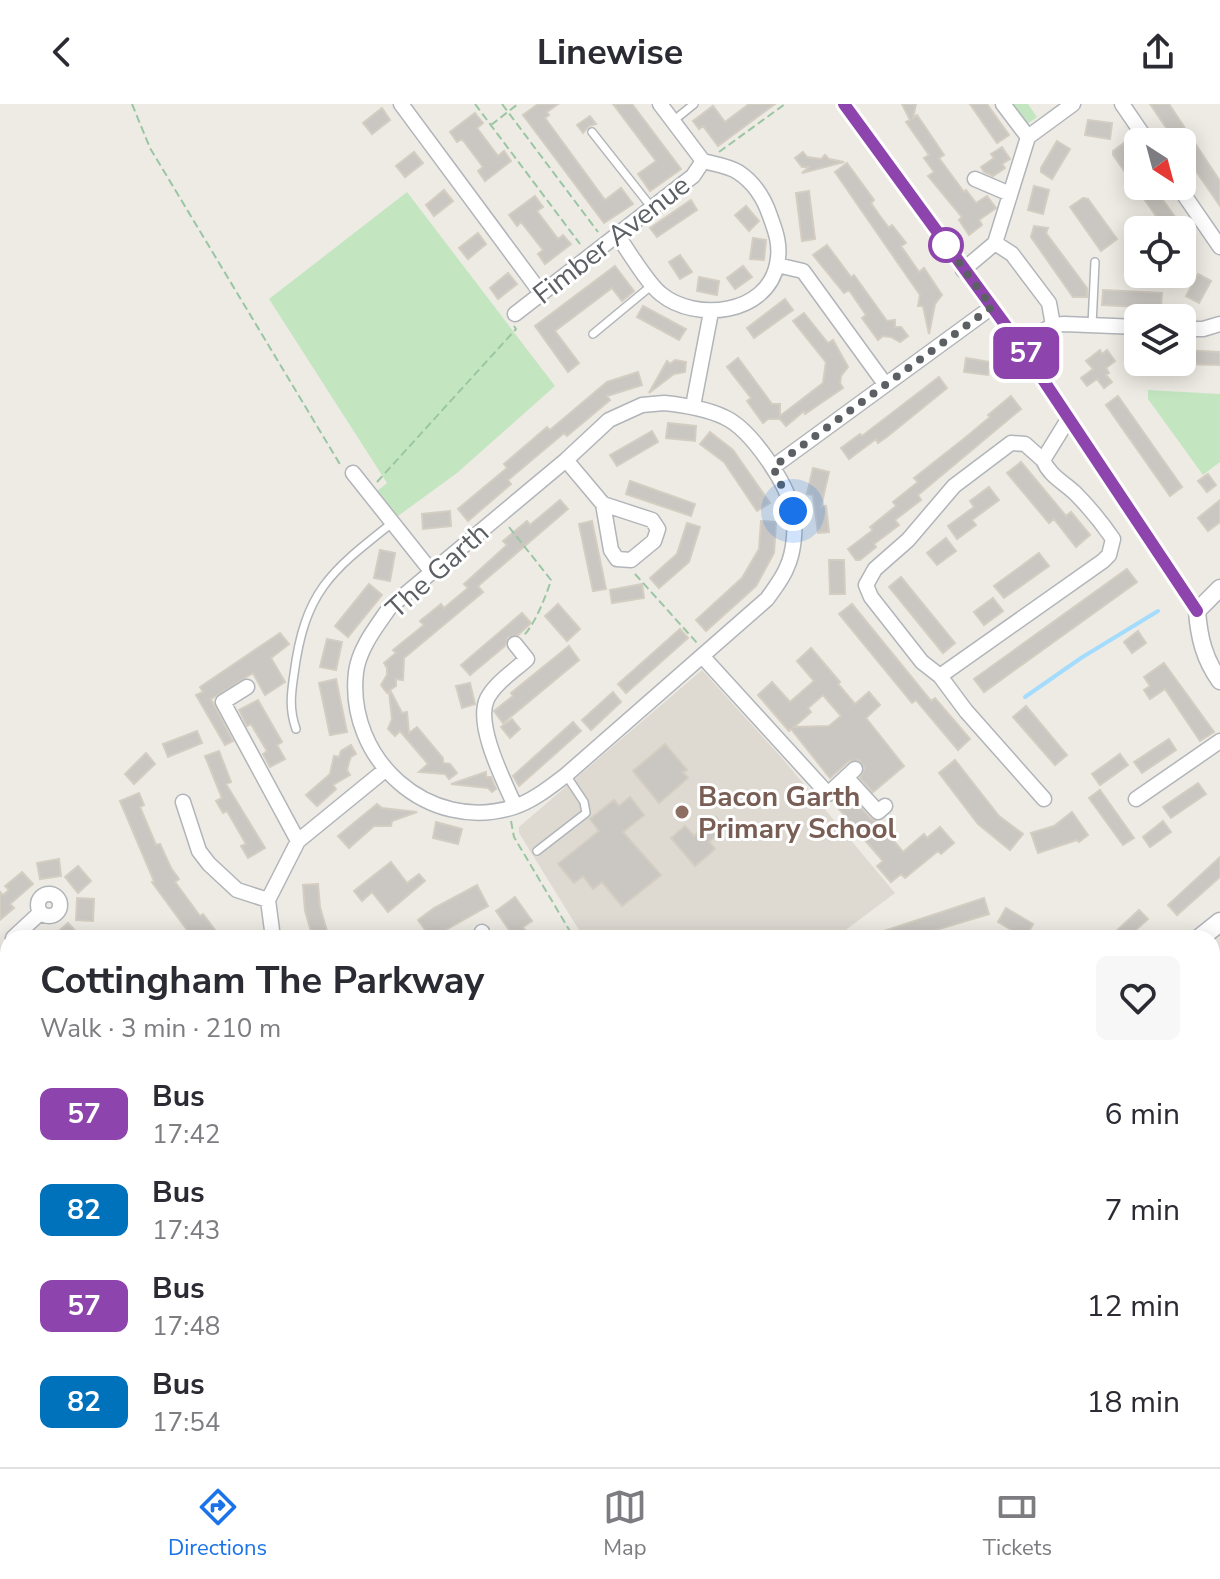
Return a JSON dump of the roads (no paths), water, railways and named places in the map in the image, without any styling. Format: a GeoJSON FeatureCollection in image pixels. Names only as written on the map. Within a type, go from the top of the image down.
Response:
{"type":"FeatureCollection","features":[{"type":"Feature","properties":{"kind":"street"},"geometry":{"type":"LineString","coordinates":[[401,104],[541,293]]}},
{"type":"Feature","properties":{"kind":"street"},"geometry":{"type":"LineString","coordinates":[[611,239],[659,293],[683,308],[711,312],[747,302],[764,288],[777,265],[779,241],[763,196],[737,172],[704,161],[660,104]]}},
{"type":"Feature","properties":{"kind":"street"},"geometry":{"type":"LineString","coordinates":[[844,104],[1020,345],[1197,611],[1203,650],[1220,681]]}},
{"type":"Feature","properties":{"kind":"street"},"geometry":{"type":"LineString","coordinates":[[1003,104],[1028,137]]}},
{"type":"Feature","properties":{"kind":"street"},"geometry":{"type":"LineString","coordinates":[[963,270],[995,243],[1028,137],[1073,104]]}},
{"type":"Feature","properties":{"kind":"street"},"geometry":{"type":"LineString","coordinates":[[1122,104],[1138,128]]}},
{"type":"Feature","properties":{"kind":"street","name":"Fimber Avenue"},"geometry":{"type":"LineString","coordinates":[[515,314],[693,176],[704,161]]}},
{"type":"Feature","properties":{"kind":"street"},"geometry":{"type":"LineString","coordinates":[[975,179],[1010,194]]}},
{"type":"Feature","properties":{"kind":"street"},"geometry":{"type":"LineString","coordinates":[[1188,200],[1220,247]]}},
{"type":"Feature","properties":{"kind":"street"},"geometry":{"type":"LineString","coordinates":[[995,243],[1012,254],[1049,303],[1053,325]]}},
{"type":"Feature","properties":{"kind":"street"},"geometry":{"type":"LineString","coordinates":[[777,265],[803,271],[885,384]]}},
{"type":"Feature","properties":{"kind":"street"},"geometry":{"type":"LineString","coordinates":[[773,467],[992,307]]}},
{"type":"Feature","properties":{"kind":"street"},"geometry":{"type":"LineString","coordinates":[[693,406],[711,312]]}},
{"type":"Feature","properties":{"kind":"street"},"geometry":{"type":"LineString","coordinates":[[1196,329],[1220,324]]}},
{"type":"Feature","properties":{"kind":"street"},"geometry":{"type":"LineString","coordinates":[[1020,345],[1053,325],[1124,326]]}},
{"type":"Feature","properties":{"kind":"street","name":"The Garth"},"geometry":{"type":"LineString","coordinates":[[664,403],[693,406],[727,418],[751,440],[773,467],[793,511],[793,542],[787,568],[767,599],[566,775],[539,795],[512,807],[464,811],[438,806],[407,790],[385,770],[367,738],[357,704],[356,670],[370,636],[390,607],[566,460],[609,420],[642,405],[664,403]]}},
{"type":"Feature","properties":{"kind":"street"},"geometry":{"type":"LineString","coordinates":[[1043,460],[1069,418]]}},
{"type":"Feature","properties":{"kind":"street"},"geometry":{"type":"LineString","coordinates":[[940,676],[1038,609],[1109,555],[1113,539],[1099,518],[1073,491],[1048,472],[1043,460],[1025,444],[1011,443],[954,486],[908,540],[875,569],[866,585],[871,597],[922,662],[940,676],[1035,793]]}},
{"type":"Feature","properties":{"kind":"street"},"geometry":{"type":"LineString","coordinates":[[566,460],[603,504],[611,550],[617,559],[631,560],[654,541],[658,529],[652,520],[603,504]]}},
{"type":"Feature","properties":{"kind":"street"},"geometry":{"type":"LineString","coordinates":[[353,473],[431,571]]}},
{"type":"Feature","properties":{"kind":"street"},"geometry":{"type":"LineString","coordinates":[[1197,611],[1220,588]]}},
{"type":"Feature","properties":{"kind":"street"},"geometry":{"type":"LineString","coordinates":[[512,807],[485,729],[484,712],[495,688],[527,659],[515,644]]}},
{"type":"Feature","properties":{"kind":"street"},"geometry":{"type":"LineString","coordinates":[[704,655],[828,794],[851,773],[878,812],[885,806]]}},
{"type":"Feature","properties":{"kind":"street"},"geometry":{"type":"LineString","coordinates":[[247,687],[223,702],[298,841]]}},
{"type":"Feature","properties":{"kind":"street"},"geometry":{"type":"LineString","coordinates":[[1136,799],[1220,741]]}},
{"type":"Feature","properties":{"kind":"street"},"geometry":{"type":"LineString","coordinates":[[272,930],[268,900],[298,841],[385,770]]}},
{"type":"Feature","properties":{"kind":"street"},"geometry":{"type":"LineString","coordinates":[[182,797],[199,851],[209,864],[237,890],[268,900]]}},
{"type":"Feature","properties":{"kind":"street"},"geometry":{"type":"LineString","coordinates":[[22,930],[40,913]]}},
{"type":"Feature","properties":{"kind":"lane"},"geometry":{"type":"LineString","coordinates":[[673,121],[694,104]]}},
{"type":"Feature","properties":{"kind":"lane"},"geometry":{"type":"LineString","coordinates":[[592,132],[652,208]]}},
{"type":"Feature","properties":{"kind":"lane"},"geometry":{"type":"LineString","coordinates":[[1092,325],[1095,262]]}},
{"type":"Feature","properties":{"kind":"lane"},"geometry":{"type":"LineString","coordinates":[[593,334],[653,284]]}},
{"type":"Feature","properties":{"kind":"lane"},"geometry":{"type":"LineString","coordinates":[[296,729],[290,712],[291,696],[301,632],[312,604],[335,568],[392,523]]}},
{"type":"Feature","properties":{"kind":"lane"},"geometry":{"type":"LineString","coordinates":[[537,851],[586,813],[584,802],[566,775]]}},
{"type":"Feature","properties":{"kind":"waterway"},"geometry":{"type":"LineString","coordinates":[[1025,697],[1158,611]]}},
{"type":"Feature","properties":{"kind":"place","name":"Bacon Garth Primary School"},"geometry":{"type":"Point","coordinates":[682,812]}}]}
